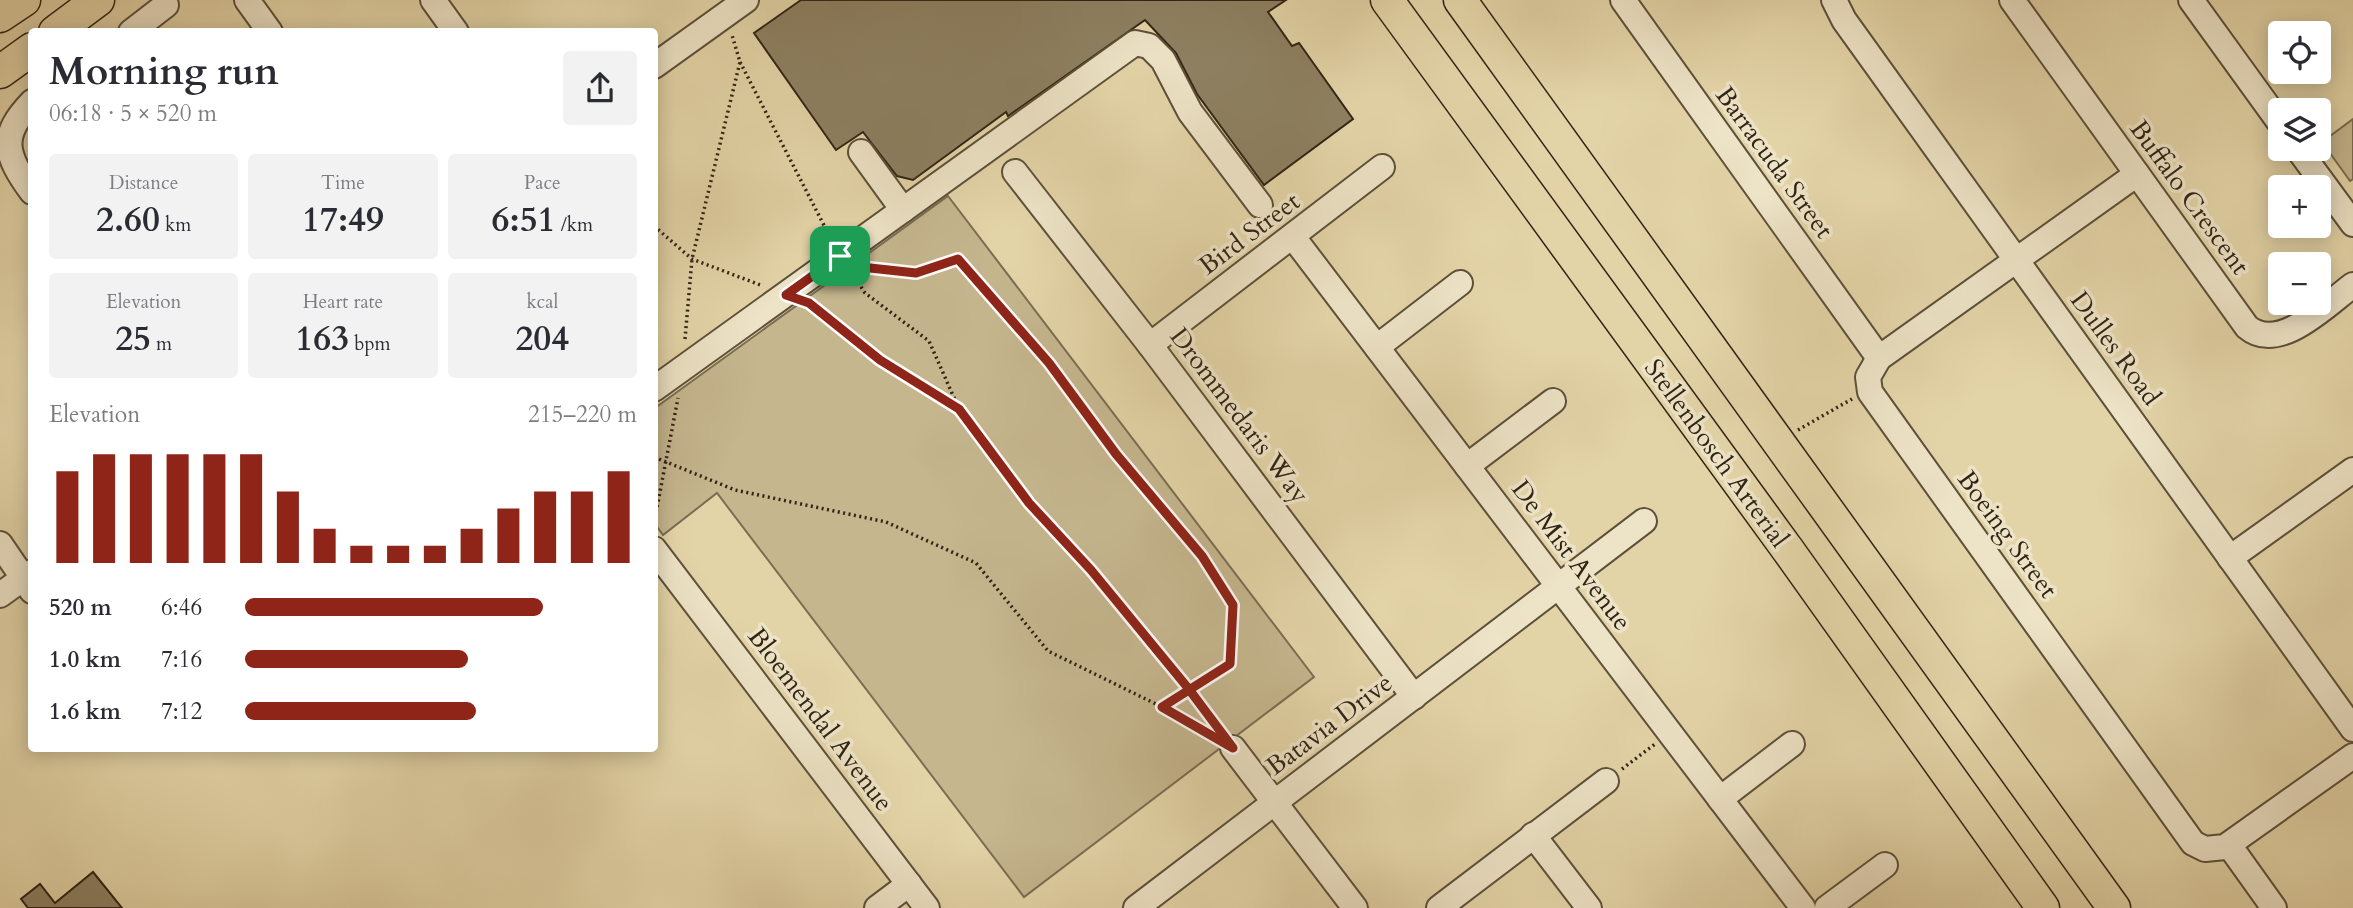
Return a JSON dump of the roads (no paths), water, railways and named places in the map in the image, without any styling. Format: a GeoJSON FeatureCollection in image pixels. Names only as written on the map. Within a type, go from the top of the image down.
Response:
{"type":"FeatureCollection","features":[{"type":"Feature","properties":{"kind":"main road"},"geometry":{"type":"LineString","coordinates":[[0,16],[24,0]]}},
{"type":"Feature","properties":{"kind":"main road"},"geometry":{"type":"LineString","coordinates":[[60,28],[98,0]]}},
{"type":"Feature","properties":{"kind":"main road","name":"Stellenbosch Arterial"},"geometry":{"type":"LineString","coordinates":[[1387,0],[1788,550],[2043,908]]}},
{"type":"Feature","properties":{"kind":"main road"},"geometry":{"type":"LineString","coordinates":[[1460,0],[2114,908]]}},
{"type":"Feature","properties":{"kind":"main road"},"geometry":{"type":"LineString","coordinates":[[0,72],[28,52]]}},
{"type":"Feature","properties":{"kind":"street"},"geometry":{"type":"LineString","coordinates":[[247,0],[267,28]]}},
{"type":"Feature","properties":{"kind":"street"},"geometry":{"type":"LineString","coordinates":[[433,0],[453,28]]}},
{"type":"Feature","properties":{"kind":"street","name":"Barracuda Street"},"geometry":{"type":"LineString","coordinates":[[1623,0],[1879,358]]}},
{"type":"Feature","properties":{"kind":"street","name":"Dulles Road"},"geometry":{"type":"LineString","coordinates":[[1834,0],[1844,20],[2353,729]]}},
{"type":"Feature","properties":{"kind":"street","name":"Buffalo Crescent"},"geometry":{"type":"LineString","coordinates":[[2012,0],[2253,332],[2268,338],[2283,335],[2353,285]]}},
{"type":"Feature","properties":{"kind":"street"},"geometry":{"type":"LineString","coordinates":[[2192,0],[2268,107]]}},
{"type":"Feature","properties":{"kind":"street"},"geometry":{"type":"LineString","coordinates":[[136,28],[166,5]]}},
{"type":"Feature","properties":{"kind":"street"},"geometry":{"type":"LineString","coordinates":[[658,63],[736,7]]}},
{"type":"Feature","properties":{"kind":"street"},"geometry":{"type":"LineString","coordinates":[[658,386],[1135,43],[1149,46],[1163,60],[1190,112],[1260,205]]}},
{"type":"Feature","properties":{"kind":"street"},"geometry":{"type":"LineString","coordinates":[[28,106],[12,116],[2,134],[5,156],[28,187]]}},
{"type":"Feature","properties":{"kind":"street"},"geometry":{"type":"LineString","coordinates":[[862,152],[903,210]]}},
{"type":"Feature","properties":{"kind":"street"},"geometry":{"type":"LineString","coordinates":[[2307,161],[2353,225]]}},
{"type":"Feature","properties":{"kind":"street","name":"Bird Street"},"geometry":{"type":"LineString","coordinates":[[1150,345],[1382,167]]}},
{"type":"Feature","properties":{"kind":"street","name":"Drommedaris Way"},"geometry":{"type":"LineString","coordinates":[[1015,172],[1150,345],[1414,697]]}},
{"type":"Feature","properties":{"kind":"street"},"geometry":{"type":"LineString","coordinates":[[1879,358],[2137,174]]}},
{"type":"Feature","properties":{"kind":"street","name":"De Mist Avenue"},"geometry":{"type":"LineString","coordinates":[[1293,237],[1803,908]]}},
{"type":"Feature","properties":{"kind":"street"},"geometry":{"type":"LineString","coordinates":[[1377,347],[1460,283]]}},
{"type":"Feature","properties":{"kind":"street","name":"Boeing Street"},"geometry":{"type":"LineString","coordinates":[[1879,358],[1868,377],[1870,392],[2189,838],[2205,849],[2218,850],[2229,845]]}},
{"type":"Feature","properties":{"kind":"street"},"geometry":{"type":"LineString","coordinates":[[1467,466],[1553,401]]}},
{"type":"Feature","properties":{"kind":"street"},"geometry":{"type":"LineString","coordinates":[[2230,558],[2353,470]]}},
{"type":"Feature","properties":{"kind":"street","name":"Batavia Drive"},"geometry":{"type":"LineString","coordinates":[[1136,908],[1644,521]]}},
{"type":"Feature","properties":{"kind":"street"},"geometry":{"type":"LineString","coordinates":[[0,544],[28,579]]}},
{"type":"Feature","properties":{"kind":"street","name":"Bloemendal Avenue"},"geometry":{"type":"LineString","coordinates":[[659,564],[927,908]]}},
{"type":"Feature","properties":{"kind":"street"},"geometry":{"type":"LineString","coordinates":[[0,596],[28,581]]}},
{"type":"Feature","properties":{"kind":"street"},"geometry":{"type":"LineString","coordinates":[[1720,799],[1792,744]]}},
{"type":"Feature","properties":{"kind":"street"},"geometry":{"type":"LineString","coordinates":[[1233,748],[1355,908]]}},
{"type":"Feature","properties":{"kind":"street"},"geometry":{"type":"LineString","coordinates":[[2274,908],[2229,845],[2353,756]]}},
{"type":"Feature","properties":{"kind":"street"},"geometry":{"type":"LineString","coordinates":[[1439,908],[1606,781]]}},
{"type":"Feature","properties":{"kind":"street"},"geometry":{"type":"LineString","coordinates":[[1533,835],[1589,908]]}},
{"type":"Feature","properties":{"kind":"street"},"geometry":{"type":"LineString","coordinates":[[1827,908],[1885,865]]}},
{"type":"Feature","properties":{"kind":"street"},"geometry":{"type":"LineString","coordinates":[[877,908],[909,884]]}}]}
